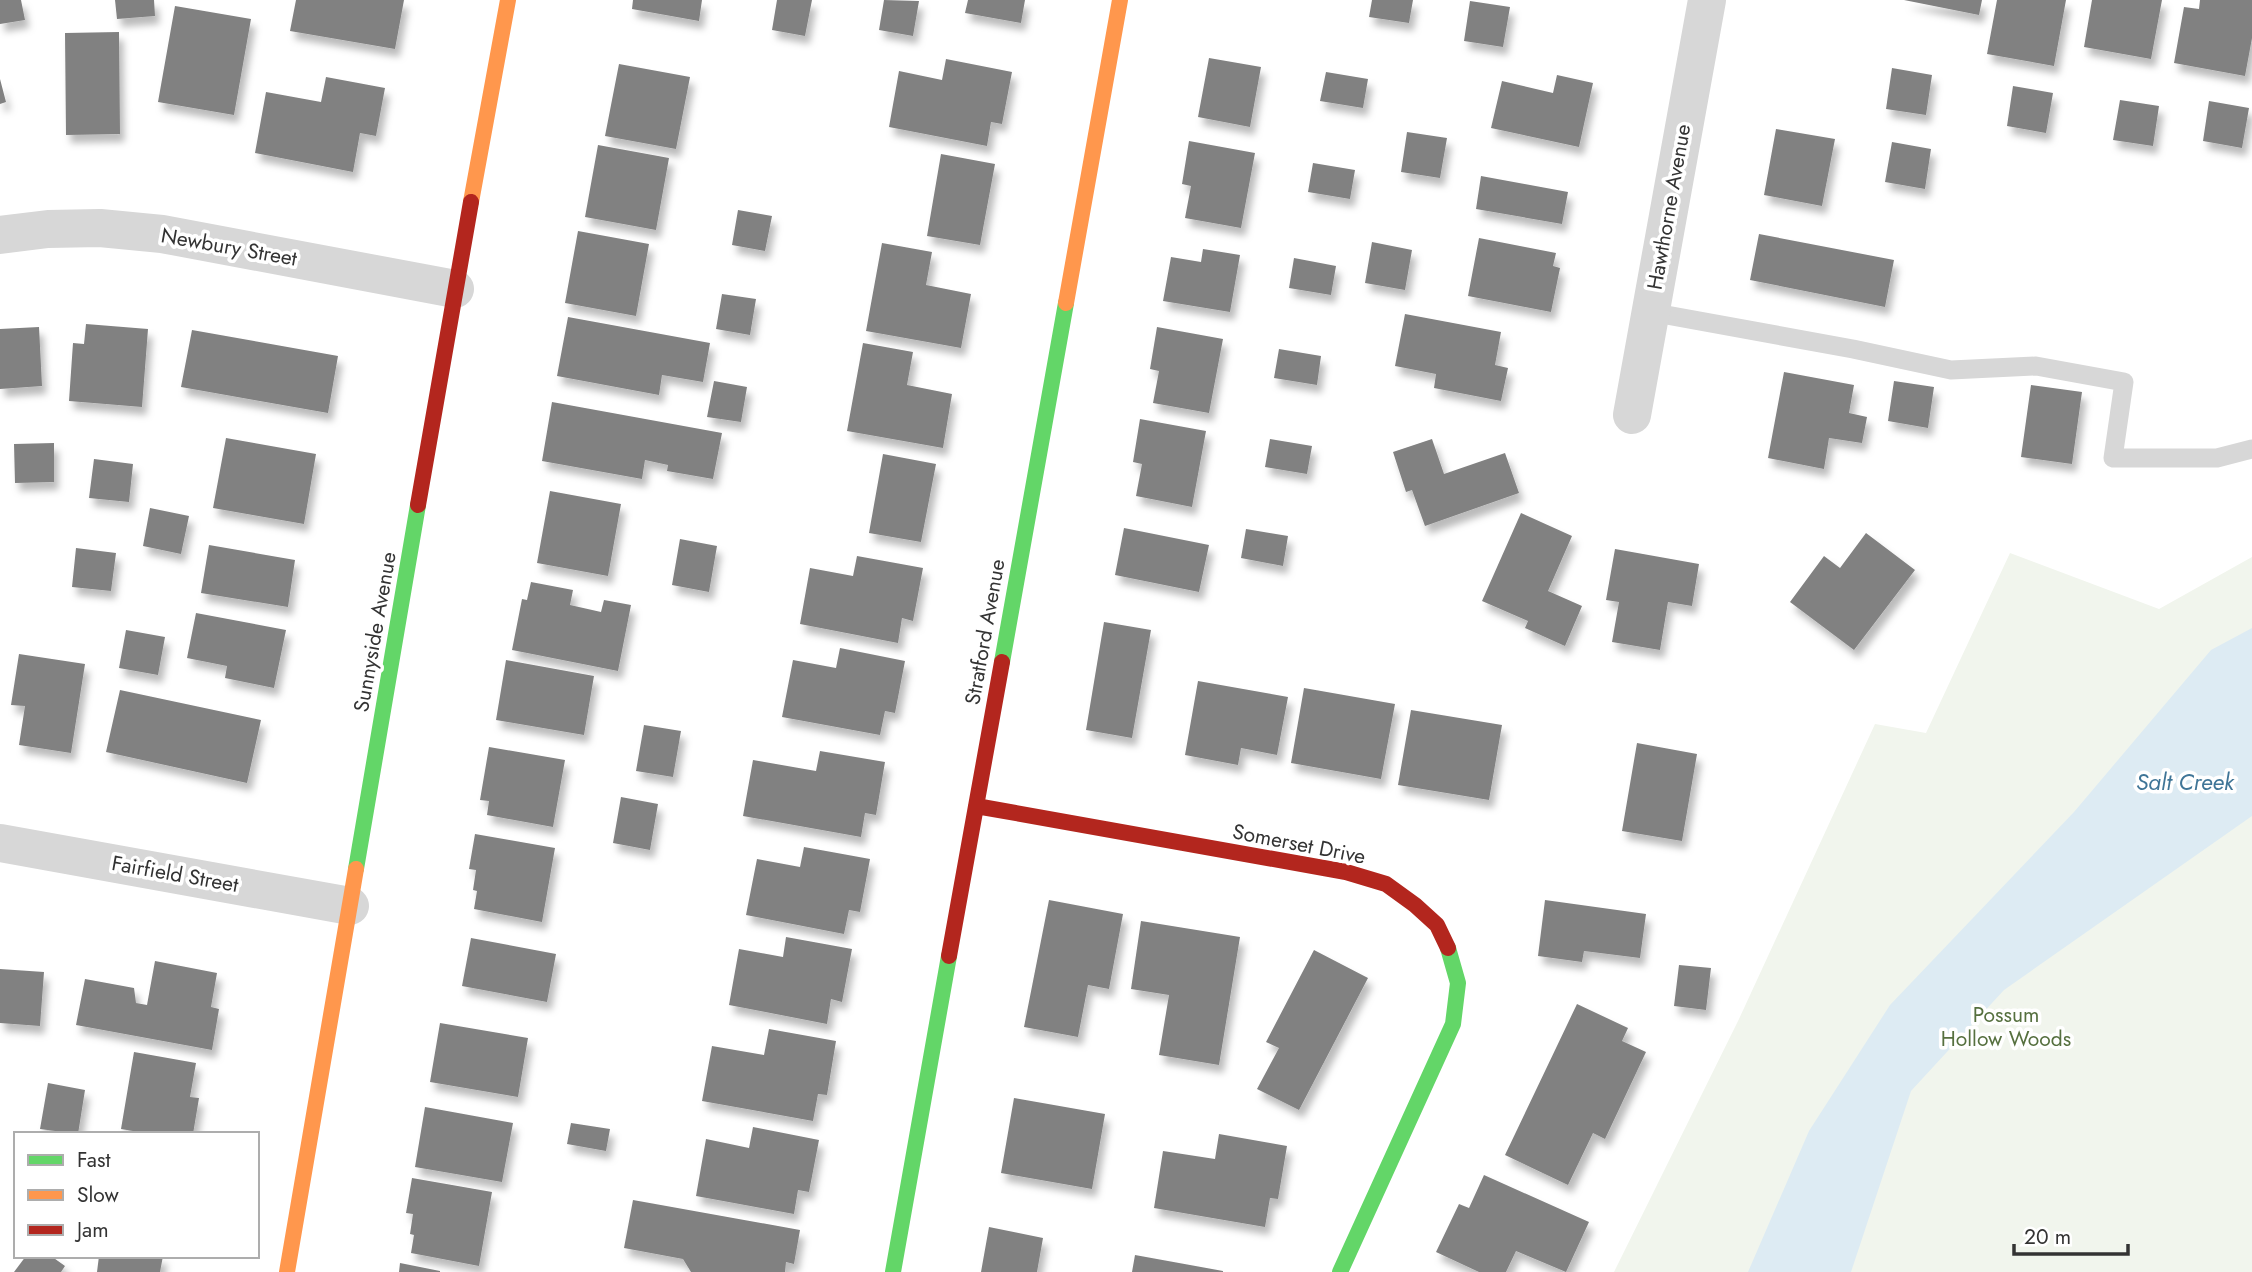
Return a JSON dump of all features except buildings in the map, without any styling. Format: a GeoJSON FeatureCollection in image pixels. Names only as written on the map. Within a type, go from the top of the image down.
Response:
{"type":"FeatureCollection","features":[{"type":"Feature","properties":{"kind":"street","name":"Sunnyside Avenue"},"geometry":{"type":"LineString","coordinates":[[287,1272],[455,289],[508,0]]}},
{"type":"Feature","properties":{"kind":"street","name":"Stratford Avenue"},"geometry":{"type":"LineString","coordinates":[[892,1272],[1120,0]]}},
{"type":"Feature","properties":{"kind":"street","name":"Hawthorne Avenue"},"geometry":{"type":"LineString","coordinates":[[1632,415],[1707,0]]}},
{"type":"Feature","properties":{"kind":"street","name":"Newbury Street"},"geometry":{"type":"LineString","coordinates":[[0,235],[48,229],[100,228],[162,234],[455,289]]}},
{"type":"Feature","properties":{"kind":"street","name":"Somerset Drive"},"geometry":{"type":"LineString","coordinates":[[976,806],[1346,872],[1386,884],[1437,925],[1449,950],[1458,983],[1453,1024],[1340,1272]]}},
{"type":"Feature","properties":{"kind":"street","name":"Fairfield Street"},"geometry":{"type":"LineString","coordinates":[[0,843],[350,906]]}},
{"type":"Feature","properties":{"kind":"lane"},"geometry":{"type":"LineString","coordinates":[[1650,312],[1951,370],[2036,366],[2124,382],[2113,458],[2217,458],[2252,449]]}},
{"type":"Feature","properties":{"kind":"green space","name":"Possum Hollow Woods"},"geometry":{"type":"Polygon","coordinates":[[[2010,553],[2159,609],[2252,557],[2252,1272],[1614,1272],[1739,1019],[1875,724],[1926,733],[2010,553]]]}},
{"type":"Feature","properties":{"kind":"water","name":"Salt Creek"},"geometry":{"type":"Polygon","coordinates":[[[2252,628],[2252,816],[2004,990],[1911,1091],[1851,1272],[1748,1272],[1809,1131],[1890,1005],[2074,812],[2211,650],[2252,628]]]}},
{"type":"Feature","properties":{"kind":"traffic: fast"},"geometry":{"type":"LineString","coordinates":[[1002,662],[1066,303]]}},
{"type":"Feature","properties":{"kind":"traffic: fast"},"geometry":{"type":"LineString","coordinates":[[356,869],[418,505]]}},
{"type":"Feature","properties":{"kind":"traffic: fast"},"geometry":{"type":"LineString","coordinates":[[1340,1272],[1453,1024],[1458,983],[1448,948]]}},
{"type":"Feature","properties":{"kind":"traffic: fast"},"geometry":{"type":"LineString","coordinates":[[893,1272],[949,956]]}},
{"type":"Feature","properties":{"kind":"traffic: slow"},"geometry":{"type":"LineString","coordinates":[[471,202],[508,0]]}},
{"type":"Feature","properties":{"kind":"traffic: slow"},"geometry":{"type":"LineString","coordinates":[[1066,303],[1120,0]]}},
{"type":"Feature","properties":{"kind":"traffic: slow"},"geometry":{"type":"LineString","coordinates":[[287,1272],[356,869]]}},
{"type":"Feature","properties":{"kind":"traffic: jam"},"geometry":{"type":"LineString","coordinates":[[418,505],[471,202]]}},
{"type":"Feature","properties":{"kind":"traffic: jam"},"geometry":{"type":"LineString","coordinates":[[949,956],[1002,662]]}},
{"type":"Feature","properties":{"kind":"traffic: jam"},"geometry":{"type":"LineString","coordinates":[[976,806],[1346,872],[1386,884],[1437,925],[1448,948]]}}]}
